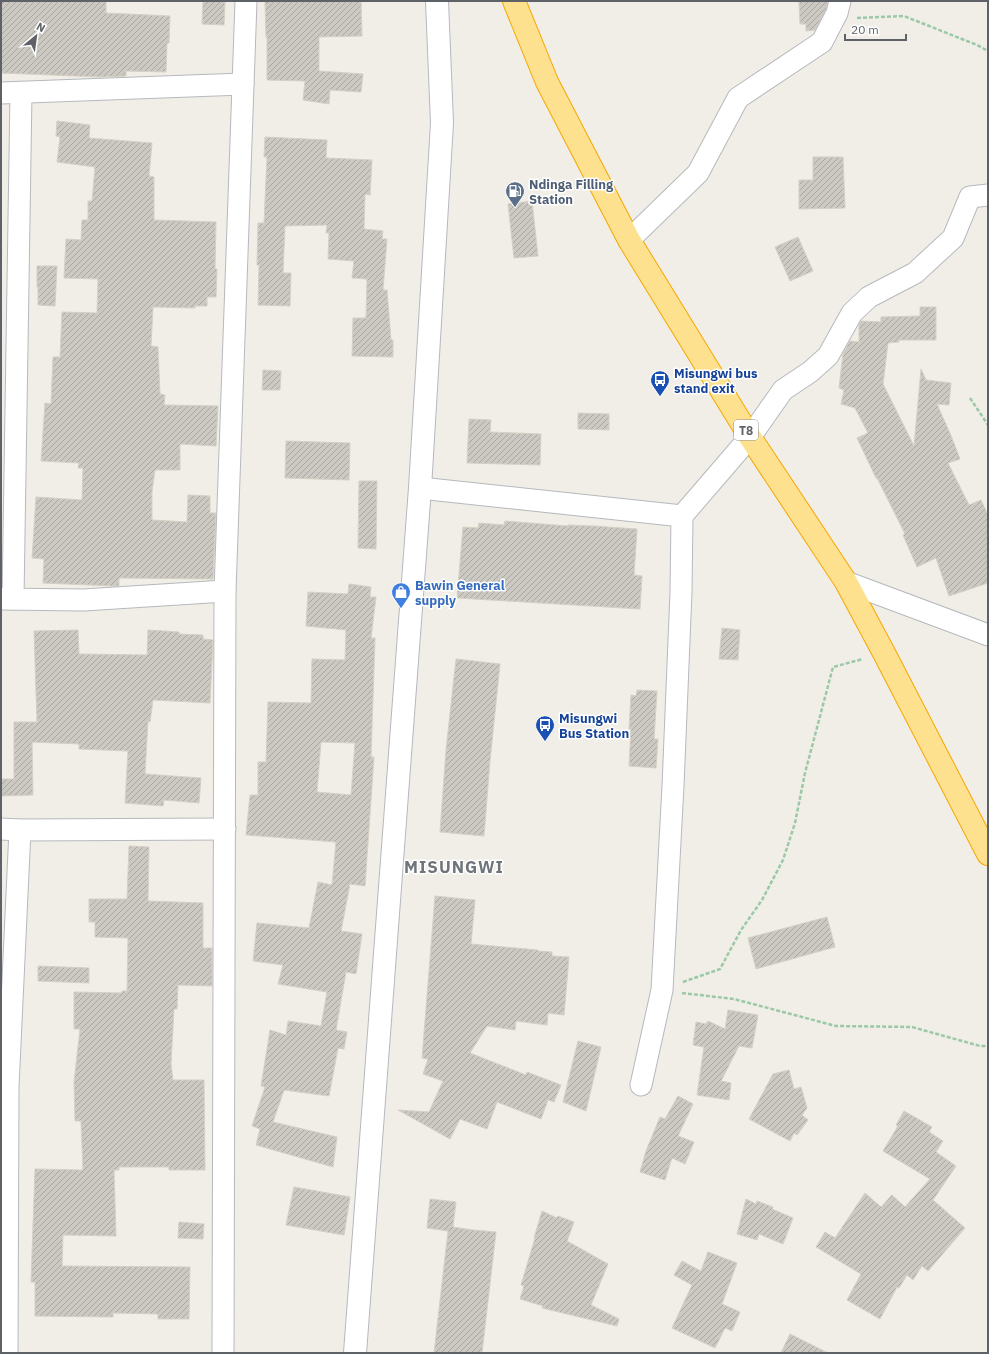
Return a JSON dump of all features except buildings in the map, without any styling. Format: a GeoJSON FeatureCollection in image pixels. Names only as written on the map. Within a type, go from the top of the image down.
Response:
{"type":"FeatureCollection","features":[{"type":"Feature","properties":{"kind":"highway","name":"T8"},"geometry":{"type":"LineString","coordinates":[[514,1],[547,82],[629,240],[750,437],[846,582],[988,854]]}},
{"type":"Feature","properties":{"kind":"street"},"geometry":{"type":"LineString","coordinates":[[223,1353],[225,828],[224,591],[246,1]]}},
{"type":"Feature","properties":{"kind":"street"},"geometry":{"type":"LineString","coordinates":[[355,1353],[420,488],[442,123],[438,1]]}},
{"type":"Feature","properties":{"kind":"street"},"geometry":{"type":"LineString","coordinates":[[629,240],[698,172],[738,98],[822,42],[837,13],[840,1]]}},
{"type":"Feature","properties":{"kind":"street"},"geometry":{"type":"LineString","coordinates":[[224,591],[84,600],[7,599],[11,93],[243,84]]}},
{"type":"Feature","properties":{"kind":"street"},"geometry":{"type":"LineString","coordinates":[[641,1085],[662,990],[673,786],[681,592],[682,516],[750,437],[784,390],[810,372],[828,356],[852,313],[869,297],[915,273],[953,238],[970,197],[988,196]]}},
{"type":"Feature","properties":{"kind":"street"},"geometry":{"type":"LineString","coordinates":[[420,488],[682,516]]}},
{"type":"Feature","properties":{"kind":"street"},"geometry":{"type":"LineString","coordinates":[[846,582],[988,635]]}},
{"type":"Feature","properties":{"kind":"street"},"geometry":{"type":"LineString","coordinates":[[7,1353],[11,830],[225,828]]}},
{"type":"Feature","properties":{"kind":"path"},"geometry":{"type":"LineString","coordinates":[[855,18],[904,16],[977,45],[988,51]]}},
{"type":"Feature","properties":{"kind":"path"},"geometry":{"type":"LineString","coordinates":[[970,398],[988,425]]}},
{"type":"Feature","properties":{"kind":"path"},"geometry":{"type":"LineString","coordinates":[[662,990],[720,968],[741,930],[762,900],[783,860],[796,823],[805,773],[833,667],[884,653]]}},
{"type":"Feature","properties":{"kind":"path"},"geometry":{"type":"LineString","coordinates":[[662,990],[734,999],[836,1026],[912,1027],[980,1046],[988,1046]]}},
{"type":"Feature","properties":{"kind":"place","name":"Ndinga Filling Station"},"geometry":{"type":"Point","coordinates":[515,208]}},
{"type":"Feature","properties":{"kind":"place","name":"Misungwi bus stand exit"},"geometry":{"type":"Point","coordinates":[660,397]}},
{"type":"Feature","properties":{"kind":"place","name":"Bawin General supply"},"geometry":{"type":"Point","coordinates":[401,609]}},
{"type":"Feature","properties":{"kind":"place","name":"Misungwi Bus Station"},"geometry":{"type":"Point","coordinates":[545,742]}},
{"type":"Feature","properties":{"kind":"district","name":"MISUNGWI"},"geometry":{"type":"Point","coordinates":[454,867]}}]}
